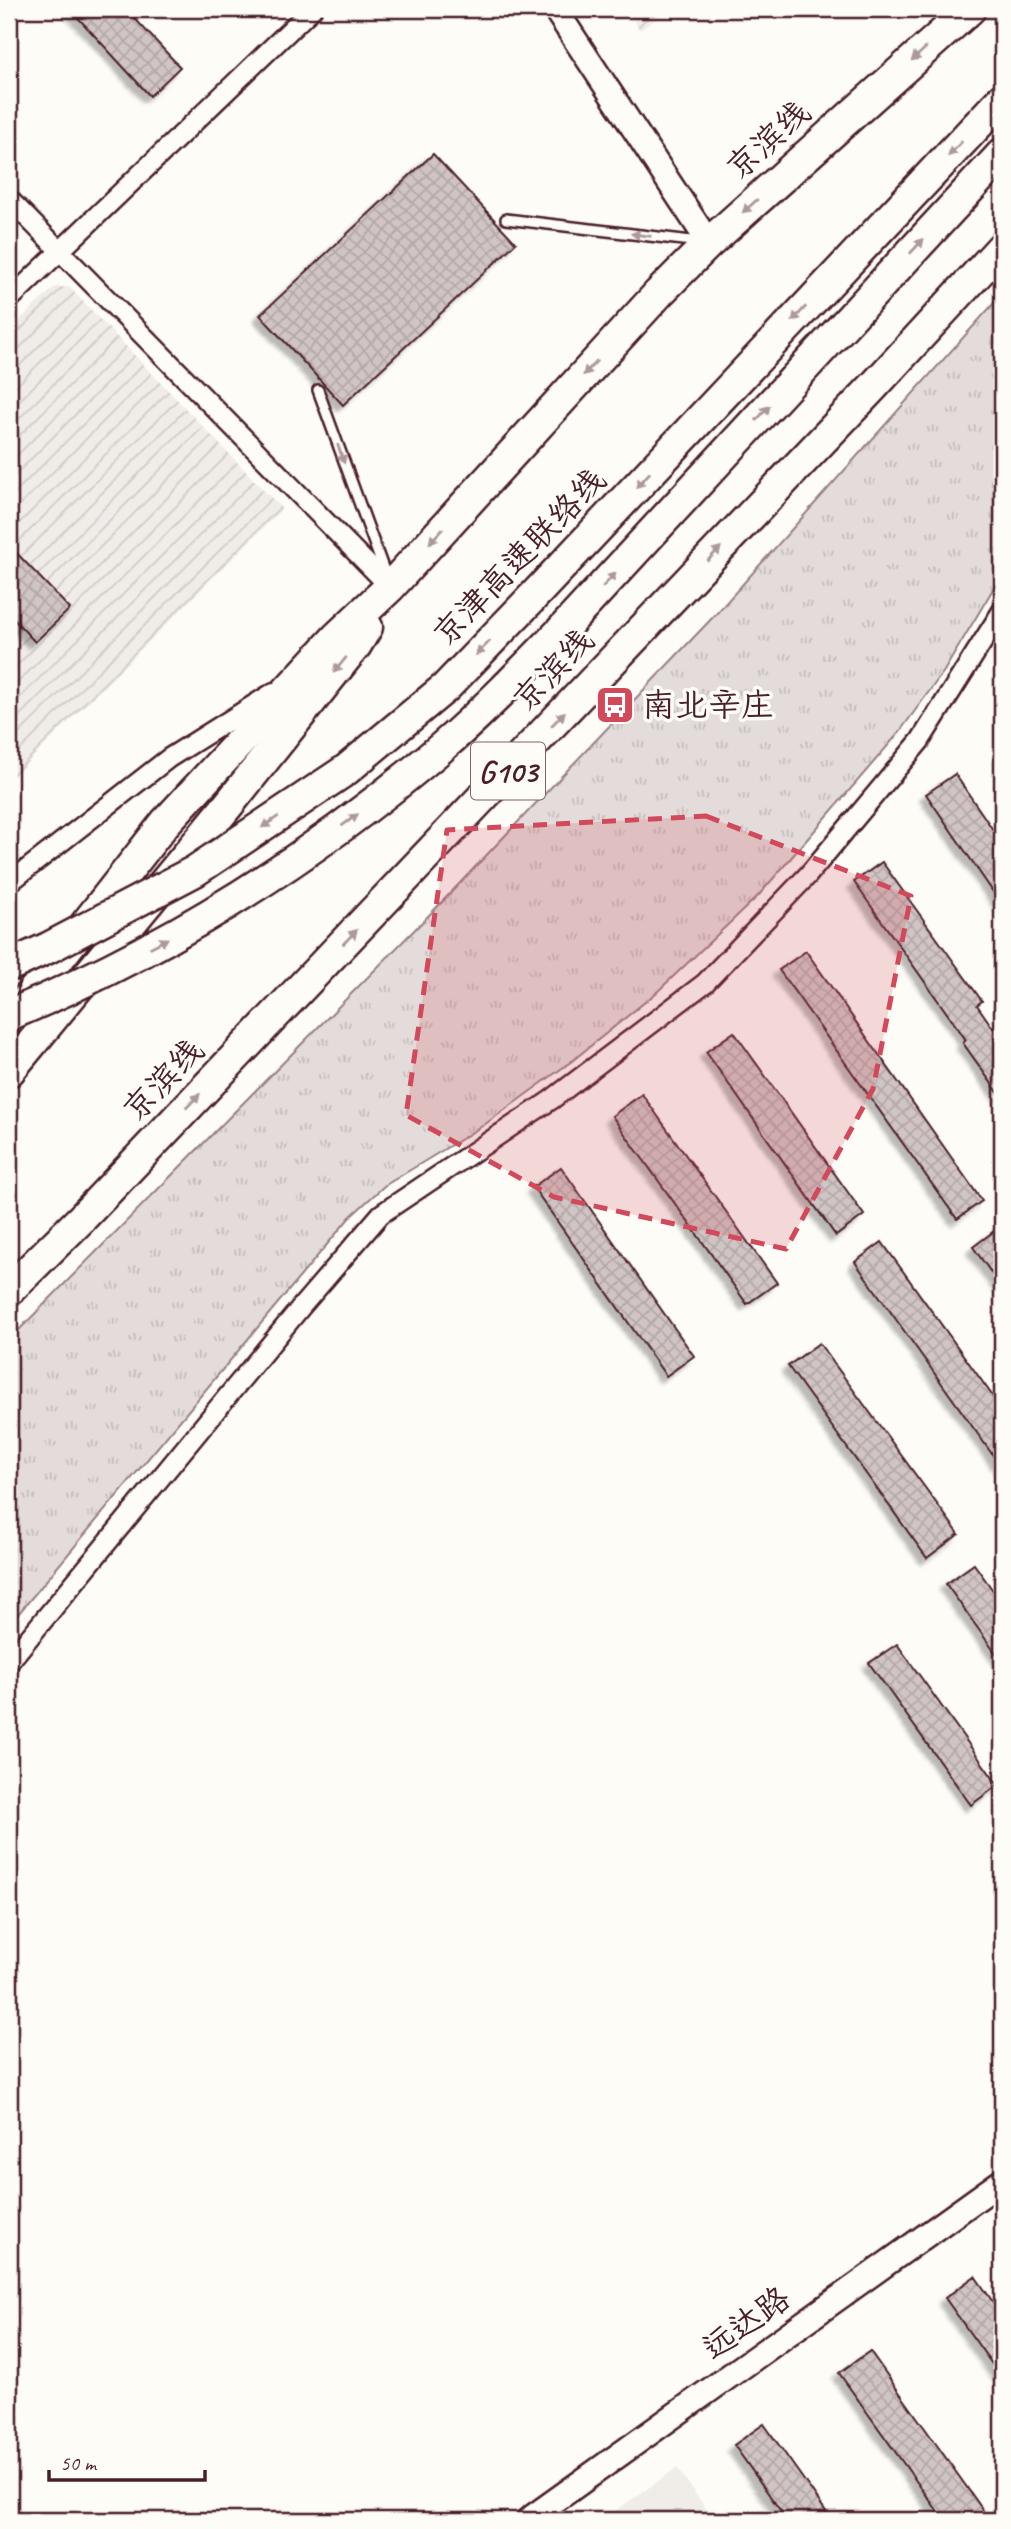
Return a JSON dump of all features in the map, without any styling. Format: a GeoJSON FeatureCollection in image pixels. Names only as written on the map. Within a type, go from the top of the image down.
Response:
{"type":"FeatureCollection","features":[{"type":"Feature","properties":{"kind":"highway","name":"京滨线"},"geometry":{"type":"LineString","coordinates":[[9,1023],[165,823],[337,637],[390,587],[659,293],[709,243],[970,9]]}},
{"type":"Feature","properties":{"kind":"highway","name":"京津高速联络线"},"geometry":{"type":"LineString","coordinates":[[9,966],[195,871],[346,770],[446,687],[1002,99]]}},
{"type":"Feature","properties":{"kind":"highway"},"geometry":{"type":"LineString","coordinates":[[9,1015],[48,999],[169,937],[231,901],[371,805],[442,747],[503,691],[562,630],[1002,154]]}},
{"type":"Feature","properties":{"kind":"highway","name":"京滨线"},"geometry":{"type":"LineString","coordinates":[[9,1290],[155,1141],[873,387],[1002,247]]}},
{"type":"Feature","properties":{"kind":"highway"},"geometry":{"type":"LineString","coordinates":[[9,1071],[356,645],[390,587]]}},
{"type":"Feature","properties":{"kind":"highway"},"geometry":{"type":"LineString","coordinates":[[9,1079],[32,1043]]}},
{"type":"Feature","properties":{"kind":"highway"},"geometry":{"type":"LineString","coordinates":[[9,1259],[35,1243],[124,1160],[155,1141]]}},
{"type":"Feature","properties":{"kind":"street"},"geometry":{"type":"LineString","coordinates":[[9,300],[312,9]]}},
{"type":"Feature","properties":{"kind":"street"},"geometry":{"type":"LineString","coordinates":[[555,9],[709,243]]}},
{"type":"Feature","properties":{"kind":"street"},"geometry":{"type":"LineString","coordinates":[[9,199],[390,587]]}},
{"type":"Feature","properties":{"kind":"street"},"geometry":{"type":"LineString","coordinates":[[9,1662],[381,1214],[551,1100],[705,983],[808,875],[920,741],[1002,611]]}},
{"type":"Feature","properties":{"kind":"street"},"geometry":{"type":"LineString","coordinates":[[9,883],[169,758],[301,675]]}},
{"type":"Feature","properties":{"kind":"street","name":"远达路"},"geometry":{"type":"LineString","coordinates":[[528,2520],[1002,2180]]}},
{"type":"Feature","properties":{"kind":"lane"},"geometry":{"type":"LineString","coordinates":[[506,219],[709,243]]}},
{"type":"Feature","properties":{"kind":"lane"},"geometry":{"type":"LineString","coordinates":[[318,390],[390,587]]}},
{"type":"Feature","properties":{"kind":"highlighted area"},"geometry":{"type":"Polygon","coordinates":[[[706,816],[911,896],[873,1089],[786,1249],[554,1197],[406,1115],[447,830],[706,816]]]}},
{"type":"Feature","properties":{"kind":"shaded area"},"geometry":{"type":"Polygon","coordinates":[[[627,9],[669,9],[640,30],[627,9]]]}},
{"type":"Feature","properties":{"kind":"shaded area"},"geometry":{"type":"Polygon","coordinates":[[[55,287],[69,287],[282,509],[9,781],[9,330],[55,287]]]}},
{"type":"Feature","properties":{"kind":"shaded area"},"geometry":{"type":"Polygon","coordinates":[[[677,2468],[714,2520],[602,2520],[677,2468]]]}},
{"type":"Feature","properties":{"kind":"green space"},"geometry":{"type":"Polygon","coordinates":[[[1002,294],[1002,574],[944,671],[898,734],[759,895],[656,993],[572,1061],[484,1125],[384,1186],[350,1217],[9,1625],[9,1340],[440,904],[716,614],[1002,294]]]}},
{"type":"Feature","properties":{"kind":"building"},"geometry":{"type":"Polygon","coordinates":[[[70,9],[126,9],[180,67],[150,96],[70,9]]]}},
{"type":"Feature","properties":{"kind":"building"},"geometry":{"type":"Polygon","coordinates":[[[433,154],[516,243],[343,405],[260,315],[433,154]]]}},
{"type":"Feature","properties":{"kind":"building"},"geometry":{"type":"Polygon","coordinates":[[[9,545],[70,609],[35,642],[9,614],[9,545]]]}},
{"type":"Feature","properties":{"kind":"building"},"geometry":{"type":"Polygon","coordinates":[[[955,774],[1002,843],[1002,905],[926,794],[955,774]]]}},
{"type":"Feature","properties":{"kind":"building"},"geometry":{"type":"Polygon","coordinates":[[[882,862],[982,1001],[977,1005],[1002,1041],[1002,1098],[963,1043],[966,1040],[854,882],[882,862]]]}},
{"type":"Feature","properties":{"kind":"building"},"geometry":{"type":"Polygon","coordinates":[[[806,951],[982,1201],[957,1219],[779,970],[806,951]]]}},
{"type":"Feature","properties":{"kind":"building"},"geometry":{"type":"Polygon","coordinates":[[[734,1032],[864,1215],[836,1236],[706,1052],[734,1032]]]}},
{"type":"Feature","properties":{"kind":"building"},"geometry":{"type":"Polygon","coordinates":[[[642,1094],[777,1283],[747,1304],[612,1116],[642,1094]]]}},
{"type":"Feature","properties":{"kind":"building"},"geometry":{"type":"Polygon","coordinates":[[[561,1167],[694,1356],[666,1376],[533,1187],[561,1167]]]}},
{"type":"Feature","properties":{"kind":"building"},"geometry":{"type":"Polygon","coordinates":[[[1002,1225],[1002,1288],[973,1247],[1002,1225]]]}},
{"type":"Feature","properties":{"kind":"building"},"geometry":{"type":"Polygon","coordinates":[[[882,1242],[1002,1409],[1002,1468],[855,1262],[882,1242]]]}},
{"type":"Feature","properties":{"kind":"building"},"geometry":{"type":"Polygon","coordinates":[[[819,1343],[959,1534],[927,1558],[788,1366],[819,1343]]]}},
{"type":"Feature","properties":{"kind":"building"},"geometry":{"type":"Polygon","coordinates":[[[974,1564],[1002,1603],[1002,1662],[946,1584],[974,1564]]]}},
{"type":"Feature","properties":{"kind":"building"},"geometry":{"type":"Polygon","coordinates":[[[897,1644],[998,1785],[971,1805],[869,1663],[897,1644]]]}},
{"type":"Feature","properties":{"kind":"building"},"geometry":{"type":"Polygon","coordinates":[[[975,2276],[1002,2315],[1002,2378],[945,2298],[975,2276]]]}},
{"type":"Feature","properties":{"kind":"building"},"geometry":{"type":"Polygon","coordinates":[[[870,2351],[990,2520],[944,2520],[839,2373],[870,2351]]]}},
{"type":"Feature","properties":{"kind":"building"},"geometry":{"type":"Polygon","coordinates":[[[764,2424],[832,2520],[787,2520],[734,2445],[764,2424]]]}},
{"type":"Feature","properties":{"kind":"place","name":"南北辛庄"},"geometry":{"type":"Point","coordinates":[615,705]}}]}
